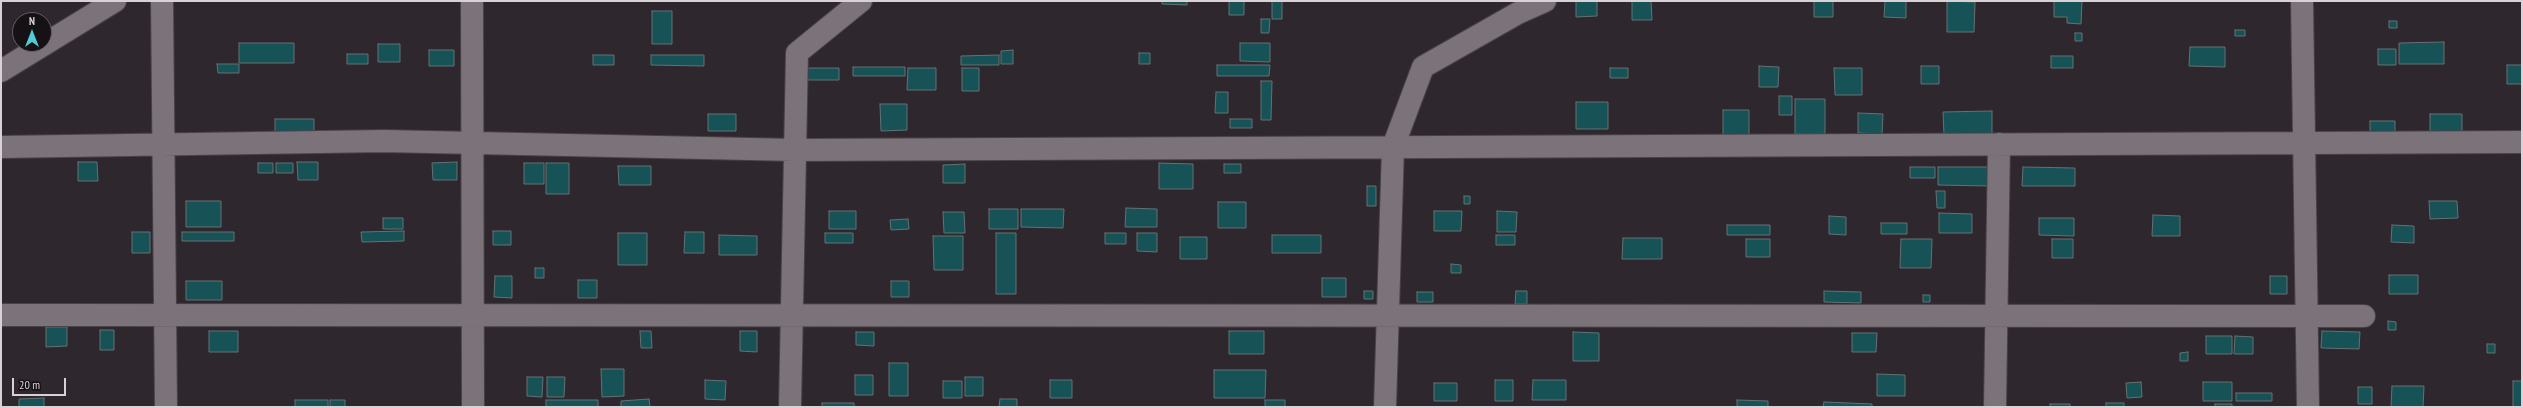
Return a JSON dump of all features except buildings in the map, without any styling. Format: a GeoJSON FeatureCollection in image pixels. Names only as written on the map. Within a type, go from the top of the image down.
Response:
{"type":"FeatureCollection","features":[{"type":"Feature","properties":{"kind":"street"},"geometry":{"type":"LineString","coordinates":[[1,71],[115,1]]}},
{"type":"Feature","properties":{"kind":"street"},"geometry":{"type":"LineString","coordinates":[[162,1],[166,407]]}},
{"type":"Feature","properties":{"kind":"street"},"geometry":{"type":"LineString","coordinates":[[472,1],[472,407]]}},
{"type":"Feature","properties":{"kind":"street"},"geometry":{"type":"LineString","coordinates":[[790,407],[797,53],[861,1]]}},
{"type":"Feature","properties":{"kind":"street"},"geometry":{"type":"LineString","coordinates":[[1385,407],[1393,147],[1423,67],[1518,13],[1545,1]]}},
{"type":"Feature","properties":{"kind":"street"},"geometry":{"type":"LineString","coordinates":[[2302,1],[2308,407]]}},
{"type":"Feature","properties":{"kind":"street"},"geometry":{"type":"LineString","coordinates":[[1,147],[384,141],[795,150],[2522,142]]}},
{"type":"Feature","properties":{"kind":"street"},"geometry":{"type":"LineString","coordinates":[[1995,407],[1998,144]]}},
{"type":"Feature","properties":{"kind":"street"},"geometry":{"type":"LineString","coordinates":[[1,315],[2364,316]]}}]}
